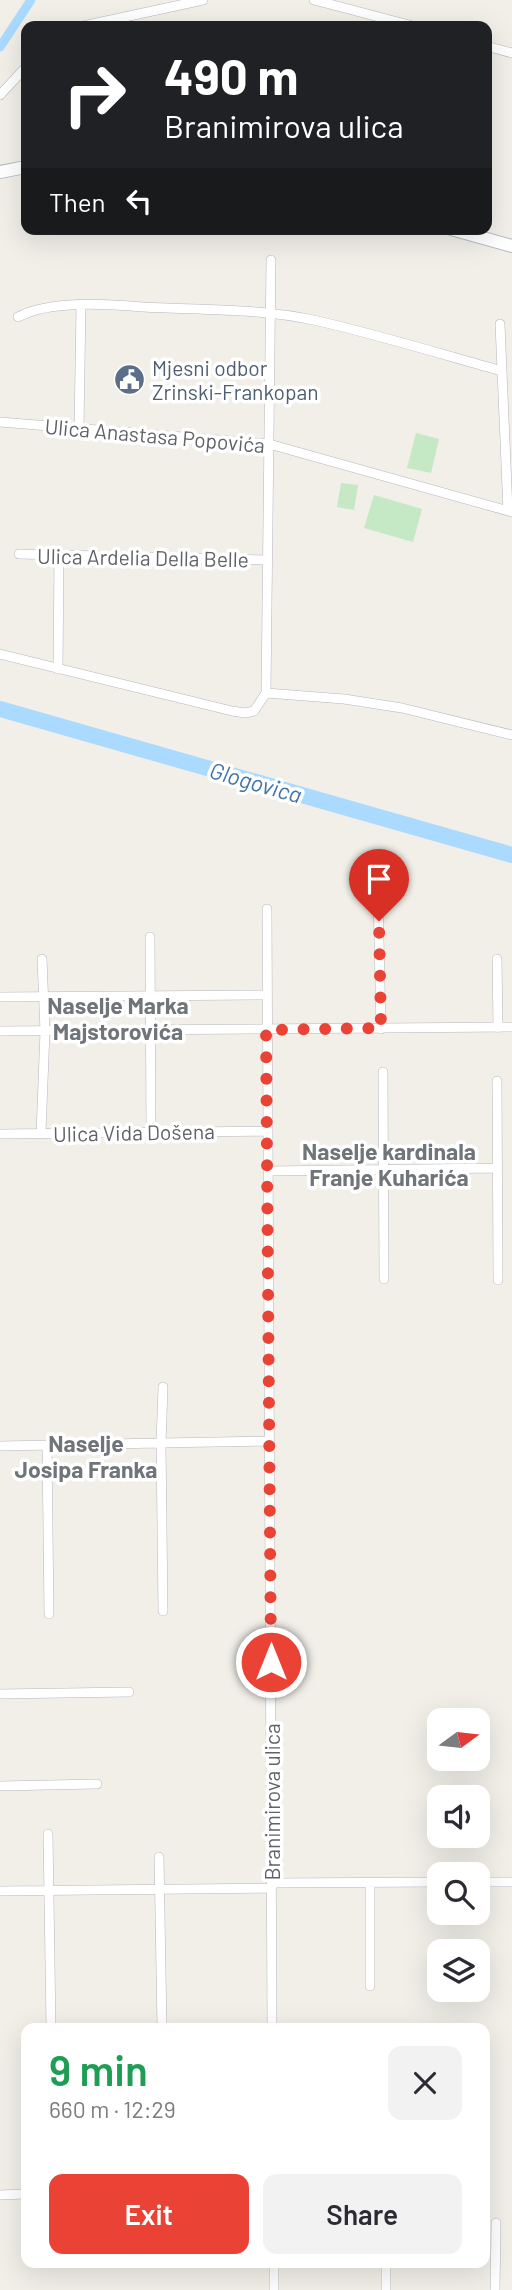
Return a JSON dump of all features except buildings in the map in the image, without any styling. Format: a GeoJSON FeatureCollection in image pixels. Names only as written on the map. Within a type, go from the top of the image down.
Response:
{"type":"FeatureCollection","features":[{"type":"Feature","properties":{"kind":"main road"},"geometry":{"type":"LineString","coordinates":[[0,173],[21,168]]}},
{"type":"Feature","properties":{"kind":"main road"},"geometry":{"type":"LineString","coordinates":[[473,235],[512,246]]}},
{"type":"Feature","properties":{"kind":"street"},"geometry":{"type":"LineString","coordinates":[[129,21],[203,0]]}},
{"type":"Feature","properties":{"kind":"street"},"geometry":{"type":"LineString","coordinates":[[314,0],[394,21]]}},
{"type":"Feature","properties":{"kind":"street"},"geometry":{"type":"LineString","coordinates":[[492,47],[512,52]]}},
{"type":"Feature","properties":{"kind":"street"},"geometry":{"type":"LineString","coordinates":[[0,94],[21,72]]}},
{"type":"Feature","properties":{"kind":"street"},"geometry":{"type":"LineString","coordinates":[[0,654],[245,713],[254,711],[266,693],[271,260]]}},
{"type":"Feature","properties":{"kind":"street"},"geometry":{"type":"LineString","coordinates":[[79,428],[81,305]]}},
{"type":"Feature","properties":{"kind":"street"},"geometry":{"type":"LineString","coordinates":[[18,317],[36,311],[81,305],[270,314],[316,321],[502,371]]}},
{"type":"Feature","properties":{"kind":"street"},"geometry":{"type":"LineString","coordinates":[[500,324],[510,511]]}},
{"type":"Feature","properties":{"kind":"street","name":"Ulica Anastasa Popovića"},"geometry":{"type":"LineString","coordinates":[[0,422],[269,444],[510,511]]}},
{"type":"Feature","properties":{"kind":"street","name":"Ulica Ardelia Della Belle"},"geometry":{"type":"LineString","coordinates":[[19,554],[268,560]]}},
{"type":"Feature","properties":{"kind":"street"},"geometry":{"type":"LineString","coordinates":[[58,669],[59,555]]}},
{"type":"Feature","properties":{"kind":"street"},"geometry":{"type":"LineString","coordinates":[[266,693],[344,699],[402,708],[512,735]]}},
{"type":"Feature","properties":{"kind":"street"},"geometry":{"type":"LineString","coordinates":[[378,894],[381,1028]]}},
{"type":"Feature","properties":{"kind":"street","name":"Branimirova ulica"},"geometry":{"type":"LineString","coordinates":[[267,909],[265,995],[269,1171],[272,2023]]}},
{"type":"Feature","properties":{"kind":"street"},"geometry":{"type":"LineString","coordinates":[[150,937],[151,1132]]}},
{"type":"Feature","properties":{"kind":"street"},"geometry":{"type":"LineString","coordinates":[[41,1133],[45,1031],[42,959]]}},
{"type":"Feature","properties":{"kind":"street"},"geometry":{"type":"LineString","coordinates":[[497,959],[498,1028]]}},
{"type":"Feature","properties":{"kind":"street"},"geometry":{"type":"LineString","coordinates":[[0,997],[265,995]]}},
{"type":"Feature","properties":{"kind":"street"},"geometry":{"type":"LineString","coordinates":[[0,1031],[512,1027]]}},
{"type":"Feature","properties":{"kind":"street"},"geometry":{"type":"LineString","coordinates":[[383,1072],[384,1279]]}},
{"type":"Feature","properties":{"kind":"street"},"geometry":{"type":"LineString","coordinates":[[496,1081],[498,1280]]}},
{"type":"Feature","properties":{"kind":"street","name":"Ulica Vida Došena"},"geometry":{"type":"LineString","coordinates":[[0,1134],[268,1131]]}},
{"type":"Feature","properties":{"kind":"street"},"geometry":{"type":"LineString","coordinates":[[269,1171],[497,1168]]}},
{"type":"Feature","properties":{"kind":"street"},"geometry":{"type":"LineString","coordinates":[[163,1387],[163,1611]]}},
{"type":"Feature","properties":{"kind":"street"},"geometry":{"type":"LineString","coordinates":[[0,1446],[270,1441]]}},
{"type":"Feature","properties":{"kind":"street"},"geometry":{"type":"LineString","coordinates":[[47,1446],[49,1614]]}},
{"type":"Feature","properties":{"kind":"street"},"geometry":{"type":"LineString","coordinates":[[0,1694],[129,1692]]}},
{"type":"Feature","properties":{"kind":"street"},"geometry":{"type":"LineString","coordinates":[[0,1786],[97,1784]]}},
{"type":"Feature","properties":{"kind":"street"},"geometry":{"type":"LineString","coordinates":[[48,1834],[51,2023]]}},
{"type":"Feature","properties":{"kind":"street"},"geometry":{"type":"LineString","coordinates":[[159,1857],[162,2023]]}},
{"type":"Feature","properties":{"kind":"street"},"geometry":{"type":"LineString","coordinates":[[0,1891],[427,1882]]}},
{"type":"Feature","properties":{"kind":"street"},"geometry":{"type":"LineString","coordinates":[[490,1882],[512,1882]]}},
{"type":"Feature","properties":{"kind":"street"},"geometry":{"type":"LineString","coordinates":[[370,1883],[370,1986]]}},
{"type":"Feature","properties":{"kind":"street"},"geometry":{"type":"LineString","coordinates":[[0,2195],[21,2194]]}},
{"type":"Feature","properties":{"kind":"street"},"geometry":{"type":"LineString","coordinates":[[495,2290],[496,2223]]}},
{"type":"Feature","properties":{"kind":"street"},"geometry":{"type":"LineString","coordinates":[[274,2268],[274,2290]]}},
{"type":"Feature","properties":{"kind":"street"},"geometry":{"type":"LineString","coordinates":[[386,2290],[387,2268]]}},
{"type":"Feature","properties":{"kind":"green space"},"geometry":{"type":"Polygon","coordinates":[[[416,433],[439,439],[431,473],[407,468],[416,433]]]}},
{"type":"Feature","properties":{"kind":"green space"},"geometry":{"type":"Polygon","coordinates":[[[341,483],[358,485],[354,510],[337,507],[341,483]]]}},
{"type":"Feature","properties":{"kind":"green space"},"geometry":{"type":"Polygon","coordinates":[[[374,495],[422,509],[413,542],[364,528],[374,495]]]}},
{"type":"Feature","properties":{"kind":"waterway"},"geometry":{"type":"LineString","coordinates":[[0,47],[31,0]]}},
{"type":"Feature","properties":{"kind":"waterway","name":"Glogovica"},"geometry":{"type":"LineString","coordinates":[[0,709],[512,855]]}},
{"type":"Feature","properties":{"kind":"place","name":"Mjesni odbor Zrinski-Frankopan"},"geometry":{"type":"Point","coordinates":[129,379]}},
{"type":"Feature","properties":{"kind":"district","name":"Naselje Marka Majstorovića"},"geometry":{"type":"Point","coordinates":[118,1018]}},
{"type":"Feature","properties":{"kind":"district","name":"Naselje kardinala Franje Kuharića"},"geometry":{"type":"Point","coordinates":[389,1164]}},
{"type":"Feature","properties":{"kind":"district","name":"Naselje Josipa Franka"},"geometry":{"type":"Point","coordinates":[86,1456]}},
{"type":"Feature","properties":{"kind":"route"},"geometry":{"type":"LineString","coordinates":[[271,1662],[266,1030],[381,1028],[379,921]]}}]}
